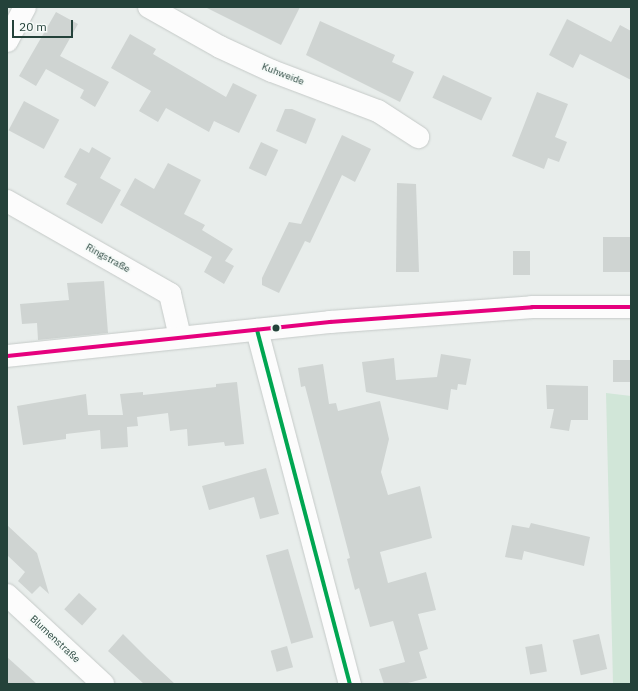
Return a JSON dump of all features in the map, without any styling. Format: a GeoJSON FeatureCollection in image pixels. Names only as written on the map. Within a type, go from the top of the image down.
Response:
{"type":"FeatureCollection","features":[{"type":"Feature","properties":{"kind":"street"},"geometry":{"type":"LineString","coordinates":[[7,41],[25,7]]}},
{"type":"Feature","properties":{"kind":"street","name":"Kuhweide"},"geometry":{"type":"LineString","coordinates":[[149,7],[214,43],[272,71],[378,111],[418,137]]}},
{"type":"Feature","properties":{"kind":"street","name":"Ringstraße"},"geometry":{"type":"LineString","coordinates":[[7,201],[170,294],[180,337]]}},
{"type":"Feature","properties":{"kind":"street"},"geometry":{"type":"LineString","coordinates":[[7,356],[180,337],[532,306],[631,307]]}},
{"type":"Feature","properties":{"kind":"street"},"geometry":{"type":"LineString","coordinates":[[257,330],[350,684]]}},
{"type":"Feature","properties":{"kind":"street","name":"Blumenstraße"},"geometry":{"type":"LineString","coordinates":[[7,595],[104,684]]}},
{"type":"Feature","properties":{"kind":"green space"},"geometry":{"type":"Polygon","coordinates":[[[606,393],[631,396],[631,684],[613,684],[606,393]]]}},
{"type":"Feature","properties":{"kind":"building"},"geometry":{"type":"Polygon","coordinates":[[[205,7],[300,7],[281,45],[205,7]]]}},
{"type":"Feature","properties":{"kind":"building"},"geometry":{"type":"Polygon","coordinates":[[[56,12],[78,24],[60,56],[109,82],[95,107],[80,98],[84,90],[46,69],[36,86],[19,76],[56,12]]]}},
{"type":"Feature","properties":{"kind":"building"},"geometry":{"type":"Polygon","coordinates":[[[567,19],[611,42],[620,25],[631,31],[631,80],[580,54],[573,68],[549,55],[567,19]]]}},
{"type":"Feature","properties":{"kind":"building"},"geometry":{"type":"Polygon","coordinates":[[[320,21],[395,55],[392,62],[414,72],[400,102],[306,55],[320,21]]]}},
{"type":"Feature","properties":{"kind":"building"},"geometry":{"type":"Polygon","coordinates":[[[130,34],[156,49],[153,54],[226,97],[233,83],[257,95],[239,133],[214,121],[209,132],[166,108],[158,122],[139,111],[151,91],[111,68],[130,34]]]}},
{"type":"Feature","properties":{"kind":"building"},"geometry":{"type":"Polygon","coordinates":[[[443,75],[492,98],[481,120],[432,98],[443,75]]]}},
{"type":"Feature","properties":{"kind":"building"},"geometry":{"type":"Polygon","coordinates":[[[537,92],[568,104],[555,137],[567,142],[559,162],[548,158],[544,169],[512,156],[537,92]]]}},
{"type":"Feature","properties":{"kind":"building"},"geometry":{"type":"Polygon","coordinates":[[[24,101],[59,120],[44,149],[9,130],[24,101]]]}},
{"type":"Feature","properties":{"kind":"building"},"geometry":{"type":"Polygon","coordinates":[[[285,109],[292,109],[316,119],[306,144],[276,131],[285,109]]]}},
{"type":"Feature","properties":{"kind":"building"},"geometry":{"type":"Polygon","coordinates":[[[342,135],[371,149],[355,182],[342,175],[310,243],[305,241],[279,293],[262,285],[262,278],[289,222],[301,224],[342,135]]]}},
{"type":"Feature","properties":{"kind":"building"},"geometry":{"type":"Polygon","coordinates":[[[261,142],[278,150],[266,176],[249,168],[261,142]]]}},
{"type":"Feature","properties":{"kind":"building"},"geometry":{"type":"Polygon","coordinates":[[[92,147],[111,158],[100,178],[121,190],[102,224],[66,204],[77,184],[64,177],[80,148],[89,153],[92,147]]]}},
{"type":"Feature","properties":{"kind":"building"},"geometry":{"type":"Polygon","coordinates":[[[168,163],[201,180],[184,214],[205,225],[202,230],[233,249],[225,261],[234,266],[224,284],[204,272],[212,257],[120,205],[135,178],[154,189],[168,163]]]}},
{"type":"Feature","properties":{"kind":"building"},"geometry":{"type":"Polygon","coordinates":[[[397,183],[416,184],[419,272],[396,272],[397,183]]]}},
{"type":"Feature","properties":{"kind":"building"},"geometry":{"type":"Polygon","coordinates":[[[603,237],[631,237],[631,272],[603,272],[603,237]]]}},
{"type":"Feature","properties":{"kind":"building"},"geometry":{"type":"Polygon","coordinates":[[[513,251],[530,251],[530,275],[513,275],[513,251]]]}},
{"type":"Feature","properties":{"kind":"building"},"geometry":{"type":"Polygon","coordinates":[[[104,281],[108,333],[38,340],[37,323],[22,324],[20,304],[69,300],[67,283],[104,281]]]}},
{"type":"Feature","properties":{"kind":"building"},"geometry":{"type":"Polygon","coordinates":[[[441,354],[471,359],[466,385],[458,384],[457,390],[451,389],[448,410],[366,392],[362,362],[394,358],[396,380],[437,377],[441,354]]]}},
{"type":"Feature","properties":{"kind":"building"},"geometry":{"type":"Polygon","coordinates":[[[613,360],[631,360],[631,382],[613,382],[613,360]]]}},
{"type":"Feature","properties":{"kind":"building"},"geometry":{"type":"Polygon","coordinates":[[[323,364],[329,404],[336,403],[338,411],[380,401],[389,439],[381,472],[388,495],[420,486],[432,538],[380,552],[388,583],[426,572],[436,610],[418,614],[428,649],[419,652],[427,678],[404,684],[384,684],[379,669],[405,662],[393,621],[370,627],[359,588],[355,590],[347,559],[350,558],[305,386],[301,387],[298,368],[323,364]]]}},
{"type":"Feature","properties":{"kind":"building"},"geometry":{"type":"Polygon","coordinates":[[[237,382],[244,444],[225,446],[224,442],[188,446],[187,429],[170,431],[168,413],[137,417],[138,426],[127,427],[128,447],[101,449],[100,430],[66,434],[66,439],[23,445],[17,406],[86,394],[88,415],[123,415],[120,394],[143,392],[143,395],[216,387],[216,384],[237,382]]]}},
{"type":"Feature","properties":{"kind":"building"},"geometry":{"type":"Polygon","coordinates":[[[546,385],[588,386],[588,420],[571,420],[569,431],[550,428],[554,409],[547,409],[546,385]]]}},
{"type":"Feature","properties":{"kind":"building"},"geometry":{"type":"Polygon","coordinates":[[[266,468],[279,514],[260,519],[254,497],[209,510],[202,486],[266,468]]]}},
{"type":"Feature","properties":{"kind":"building"},"geometry":{"type":"Polygon","coordinates":[[[531,523],[590,537],[584,566],[524,551],[522,560],[505,557],[512,525],[529,528],[531,523]]]}},
{"type":"Feature","properties":{"kind":"building"},"geometry":{"type":"Polygon","coordinates":[[[7,525],[37,553],[49,594],[40,586],[32,594],[18,581],[25,572],[7,555],[7,525]]]}},
{"type":"Feature","properties":{"kind":"building"},"geometry":{"type":"Polygon","coordinates":[[[288,549],[313,637],[291,644],[266,555],[288,549]]]}},
{"type":"Feature","properties":{"kind":"building"},"geometry":{"type":"Polygon","coordinates":[[[79,593],[97,609],[82,625],[64,609],[79,593]]]}},
{"type":"Feature","properties":{"kind":"building"},"geometry":{"type":"Polygon","coordinates":[[[123,634],[175,684],[144,684],[108,651],[123,634]]]}},
{"type":"Feature","properties":{"kind":"building"},"geometry":{"type":"Polygon","coordinates":[[[599,634],[607,669],[581,675],[573,640],[599,634]]]}},
{"type":"Feature","properties":{"kind":"building"},"geometry":{"type":"Polygon","coordinates":[[[542,644],[547,672],[530,675],[525,647],[542,644]]]}},
{"type":"Feature","properties":{"kind":"building"},"geometry":{"type":"Polygon","coordinates":[[[287,646],[293,667],[277,672],[271,651],[287,646]]]}},
{"type":"Feature","properties":{"kind":"building"},"geometry":{"type":"Polygon","coordinates":[[[7,657],[37,684],[7,684],[7,657]]]}},
{"type":"Feature","properties":{"kind":"transit line"},"geometry":{"type":"LineString","coordinates":[[7,356],[330,322],[532,307],[631,307]]}},
{"type":"Feature","properties":{"kind":"transit line"},"geometry":{"type":"LineString","coordinates":[[257,330],[350,684]]}}]}
